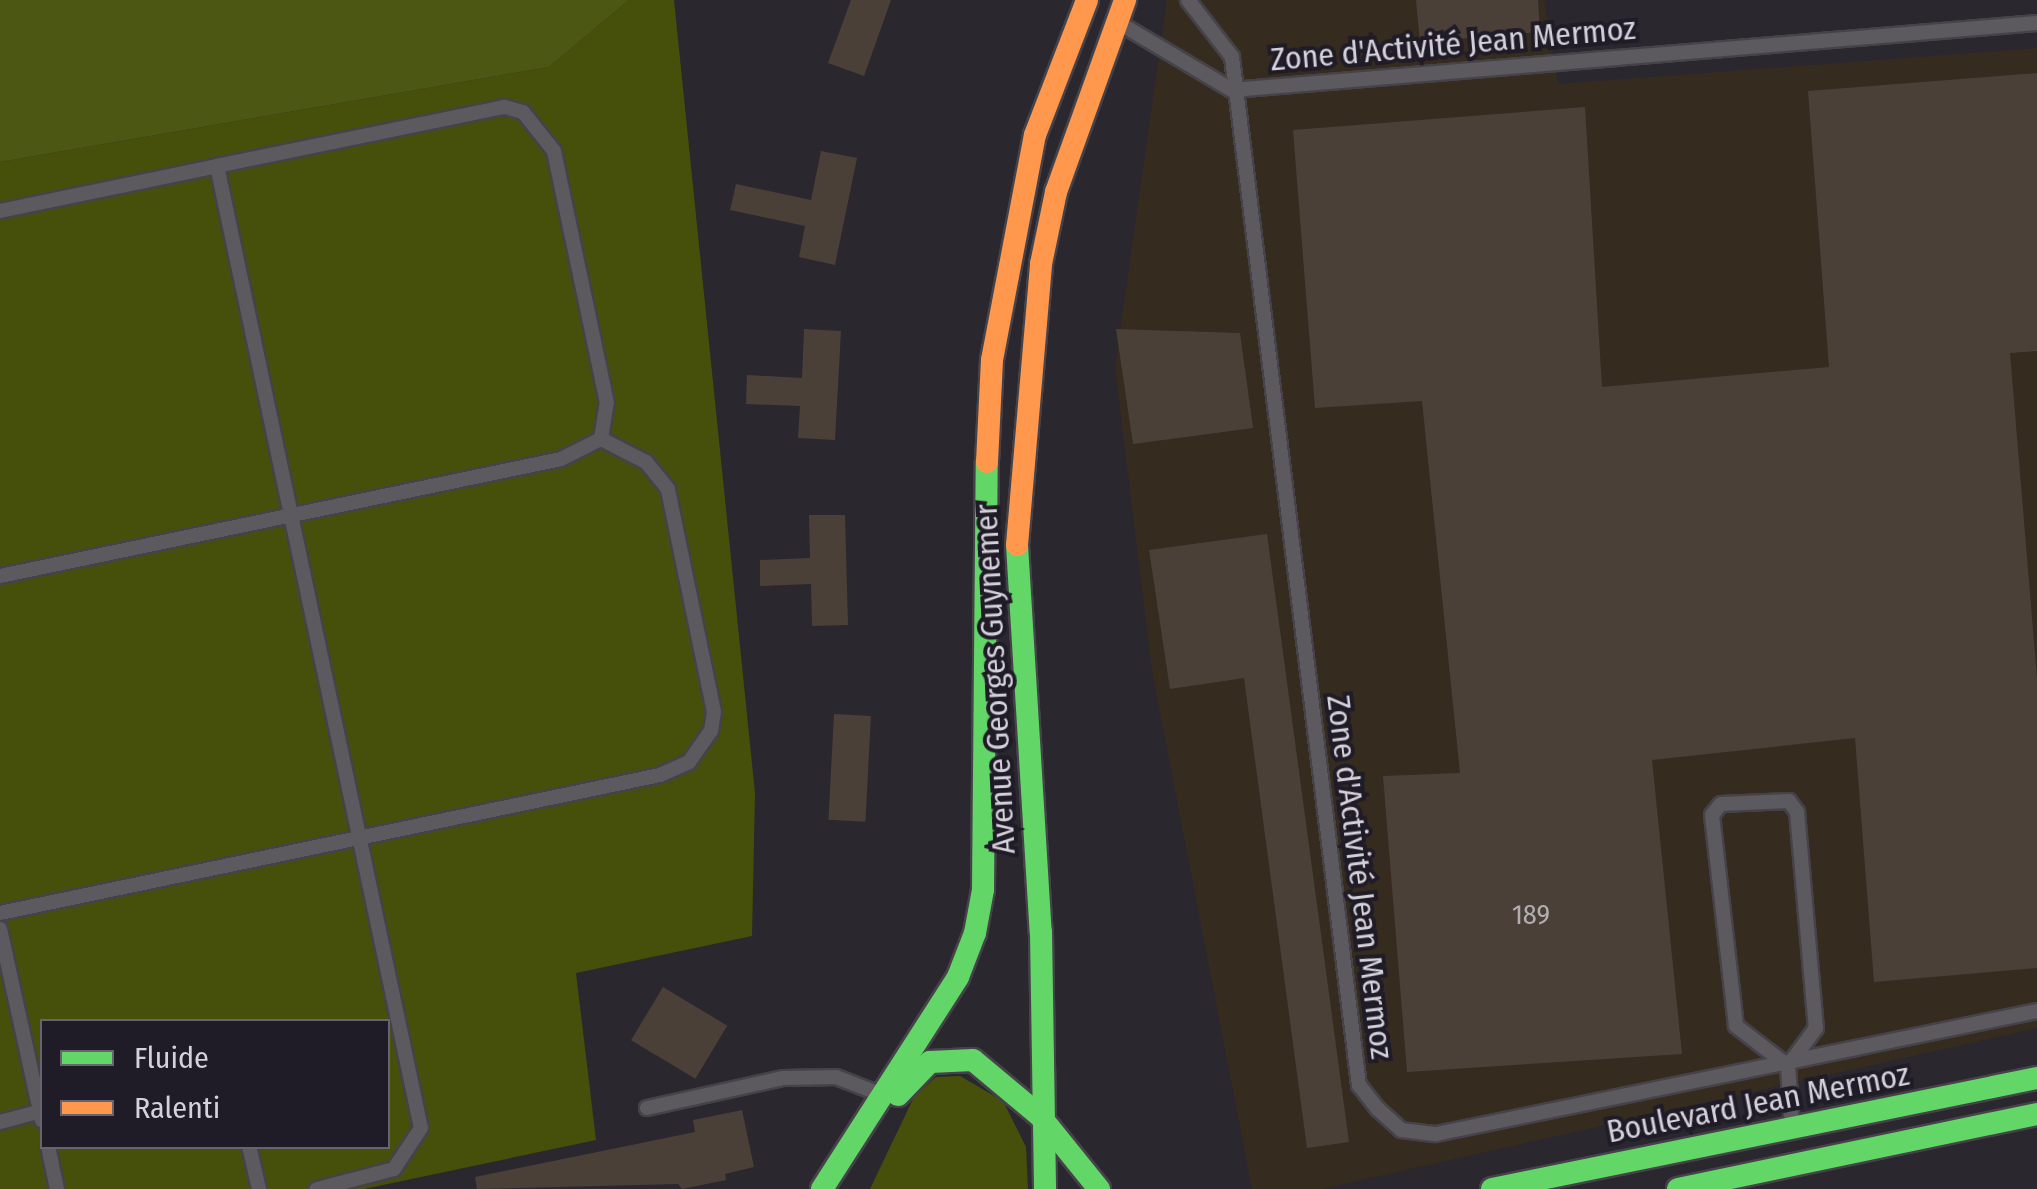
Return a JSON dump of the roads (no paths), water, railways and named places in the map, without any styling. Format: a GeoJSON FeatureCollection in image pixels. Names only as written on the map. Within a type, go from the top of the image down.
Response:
{"type":"FeatureCollection","features":[{"type":"Feature","properties":{"kind":"main road","name":"Avenue Georges Guynemer"},"geometry":{"type":"LineString","coordinates":[[826,1181],[878,1095],[958,977],[980,904],[992,360],[1014,219],[1064,50],[1087,0]]}},
{"type":"Feature","properties":{"kind":"main road","name":"Avenue Georges Guynemer"},"geometry":{"type":"LineString","coordinates":[[1045,1189],[1040,1116],[1041,932],[1016,566],[1018,472],[1048,228],[1072,134],[1119,10]]}},
{"type":"Feature","properties":{"kind":"main road"},"geometry":{"type":"LineString","coordinates":[[1064,50],[1119,10]]}},
{"type":"Feature","properties":{"kind":"main road"},"geometry":{"type":"LineString","coordinates":[[850,1189],[873,1139],[911,1076],[930,1062],[973,1060],[1040,1116],[1099,1189]]}},
{"type":"Feature","properties":{"kind":"main road","name":"Boulevard Jean Mermoz"},"geometry":{"type":"LineString","coordinates":[[1492,1189],[1792,1131],[2037,1078]]}},
{"type":"Feature","properties":{"kind":"main road"},"geometry":{"type":"LineString","coordinates":[[826,1181],[873,1139],[878,1095]]}},
{"type":"Feature","properties":{"kind":"main road","name":"Boulevard Jean Mermoz"},"geometry":{"type":"LineString","coordinates":[[1678,1189],[2037,1114]]}},
{"type":"Feature","properties":{"kind":"lane","name":"Zone d'Activité Jean Mermoz"},"geometry":{"type":"LineString","coordinates":[[1188,0],[1232,57],[1232,90],[1359,1085],[1402,1130],[1436,1134],[1788,1066],[2037,1011]]}},
{"type":"Feature","properties":{"kind":"lane","name":"Zone d'Activité Jean Mermoz"},"geometry":{"type":"LineString","coordinates":[[1119,10],[1232,90],[2037,22]]}},
{"type":"Feature","properties":{"kind":"lane"},"geometry":{"type":"LineString","coordinates":[[0,211],[504,107],[523,112],[554,151],[608,403],[601,439]]}},
{"type":"Feature","properties":{"kind":"lane"},"geometry":{"type":"LineString","coordinates":[[217,166],[294,514],[421,1128],[394,1169],[317,1189]]}},
{"type":"Feature","properties":{"kind":"lane"},"geometry":{"type":"LineString","coordinates":[[0,576],[561,459],[601,439]]}},
{"type":"Feature","properties":{"kind":"lane"},"geometry":{"type":"LineString","coordinates":[[0,913],[660,775],[702,748],[714,712],[668,489],[646,462],[601,439]]}},
{"type":"Feature","properties":{"kind":"lane"},"geometry":{"type":"LineString","coordinates":[[1788,1066],[1736,1026],[1712,815],[1721,804],[1789,801],[1797,812],[1816,1028],[1788,1066],[1792,1131]]}},
{"type":"Feature","properties":{"kind":"lane"},"geometry":{"type":"LineString","coordinates":[[0,929],[40,1105]]}},
{"type":"Feature","properties":{"kind":"lane"},"geometry":{"type":"LineString","coordinates":[[647,1108],[784,1078],[836,1077],[878,1095],[911,1076]]}},
{"type":"Feature","properties":{"kind":"lane"},"geometry":{"type":"LineString","coordinates":[[0,1122],[40,1114]]}},
{"type":"Feature","properties":{"kind":"lane"},"geometry":{"type":"LineString","coordinates":[[49,1149],[57,1189]]}},
{"type":"Feature","properties":{"kind":"lane"},"geometry":{"type":"LineString","coordinates":[[250,1149],[259,1189]]}}]}
